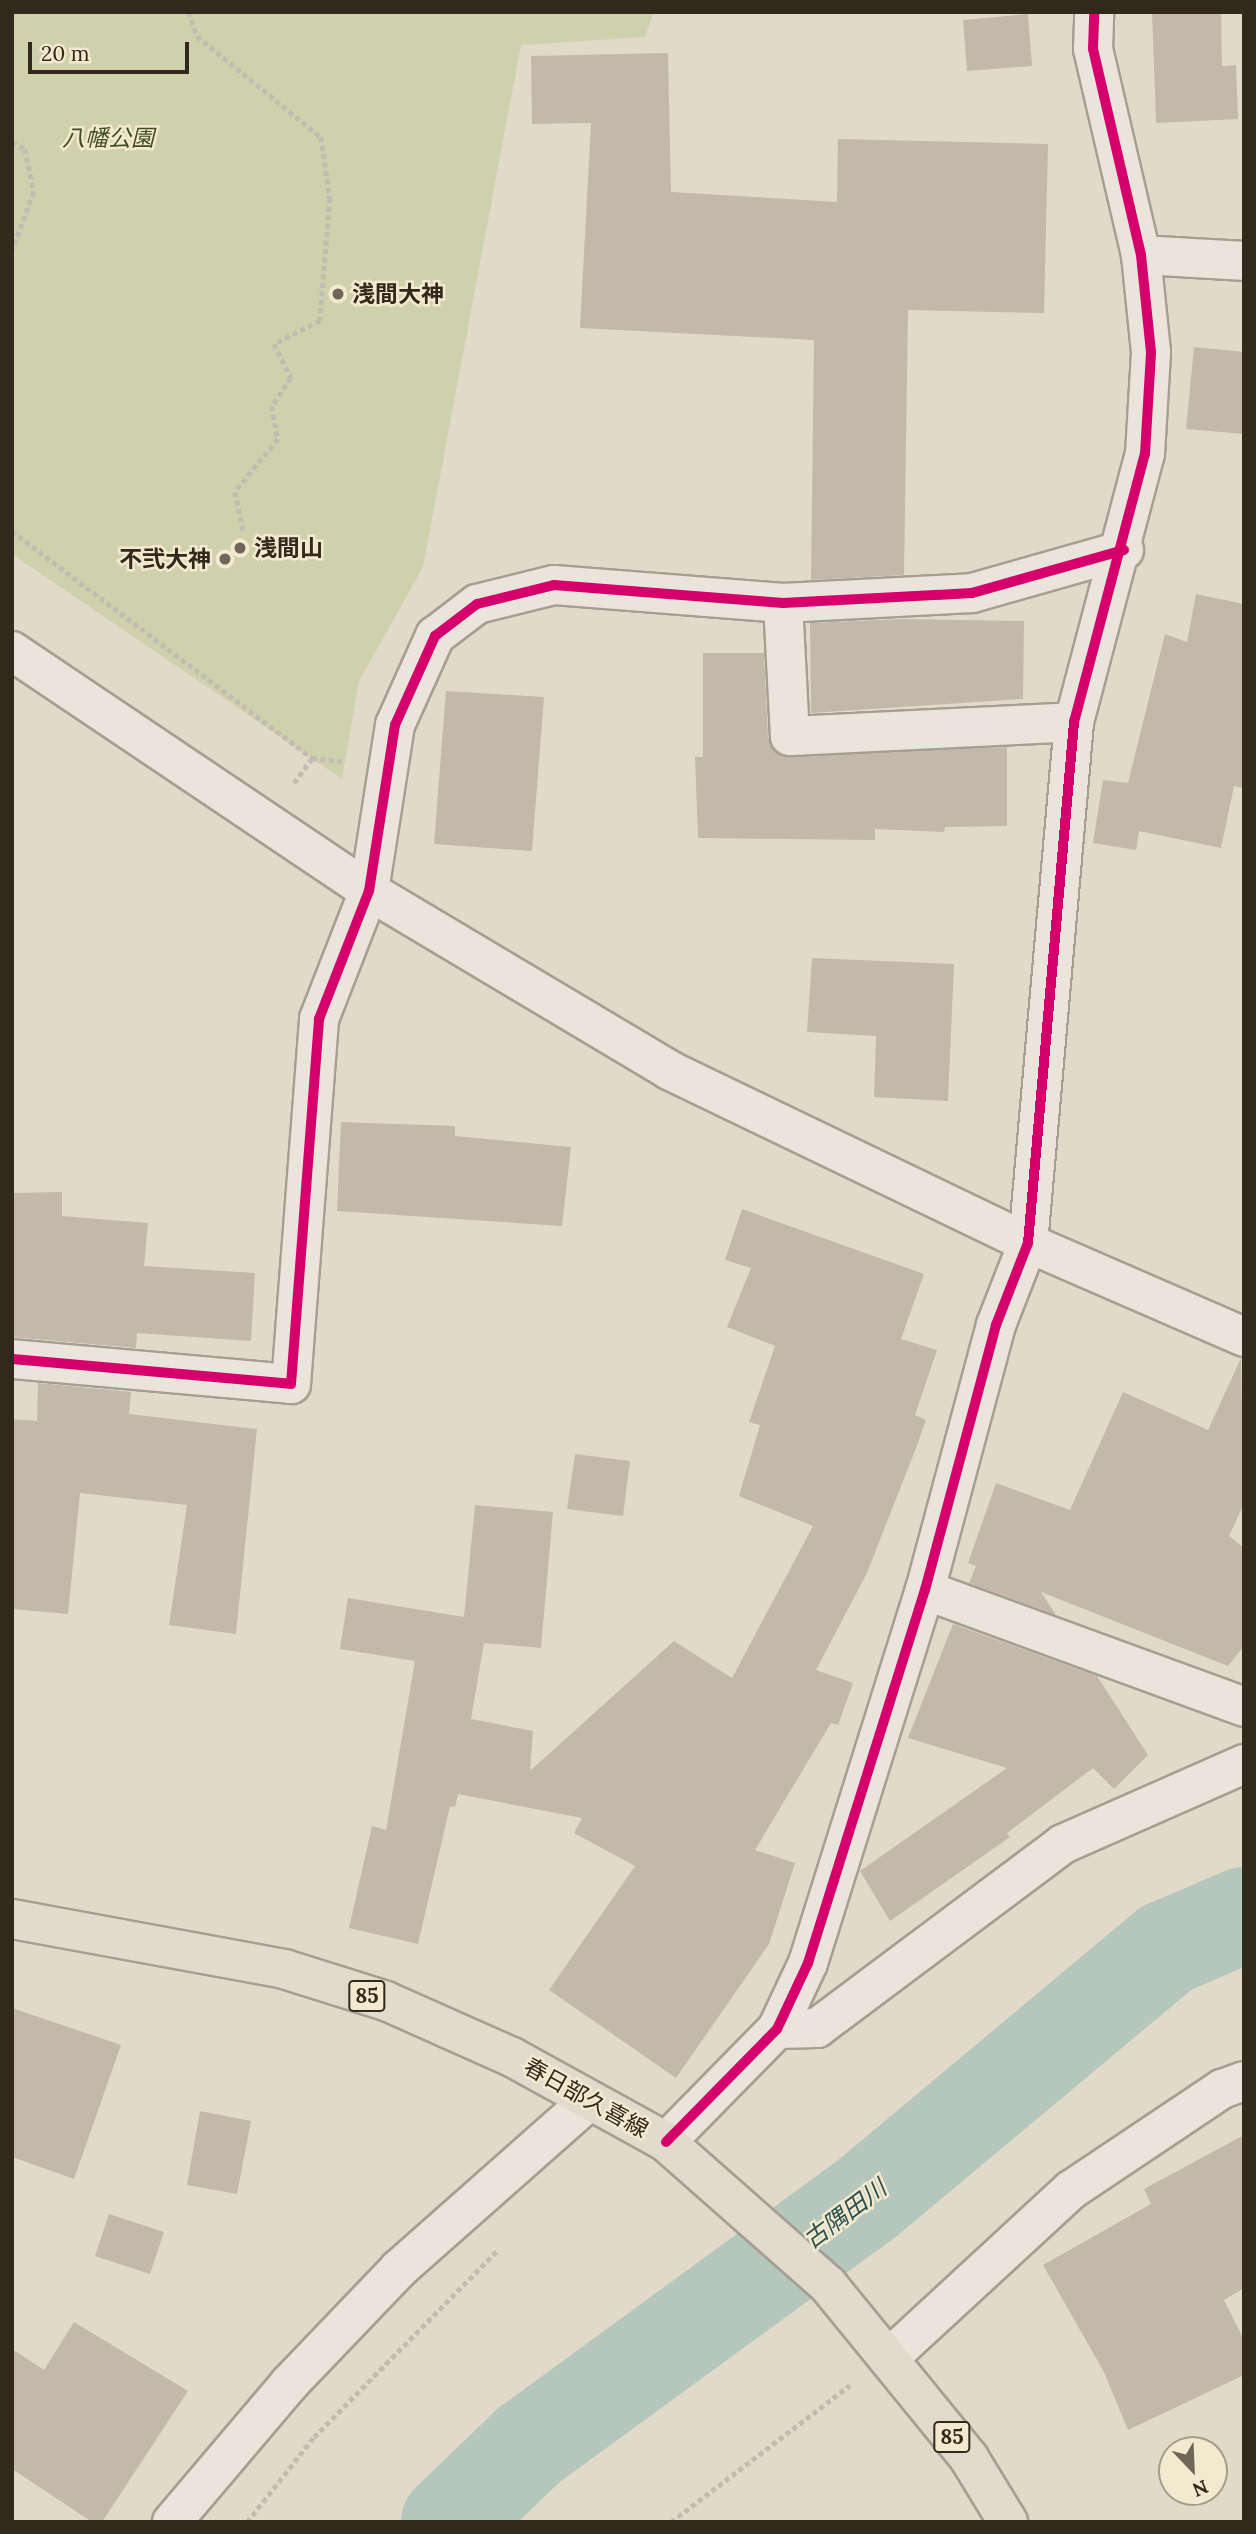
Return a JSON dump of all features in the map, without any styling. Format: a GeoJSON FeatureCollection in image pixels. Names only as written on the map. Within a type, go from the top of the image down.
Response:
{"type":"FeatureCollection","features":[{"type":"Feature","properties":{"kind":"main road","name":"春日部久喜線"},"geometry":{"type":"LineString","coordinates":[[12,1919],[181,1947],[310,1977],[386,2001],[499,2051],[677,2153],[782,2240],[891,2356],[969,2458],[1008,2522]]}},
{"type":"Feature","properties":{"kind":"street"},"geometry":{"type":"LineString","coordinates":[[677,2153],[776,2029],[808,1963],[925,1590],[996,1325],[1028,1243],[1074,722],[1124,550],[1145,454],[1151,352],[1141,255],[1093,49],[1094,12]]}},
{"type":"Feature","properties":{"kind":"street"},"geometry":{"type":"LineString","coordinates":[[1141,255],[1244,261]]}},
{"type":"Feature","properties":{"kind":"street"},"geometry":{"type":"LineString","coordinates":[[12,1359],[292,1384],[319,1018],[369,891],[395,725],[435,636],[477,604],[554,585],[783,603],[972,593],[1124,550]]}},
{"type":"Feature","properties":{"kind":"street"},"geometry":{"type":"LineString","coordinates":[[783,603],[790,736],[1074,722]]}},
{"type":"Feature","properties":{"kind":"street"},"geometry":{"type":"LineString","coordinates":[[12,651],[369,891],[669,1070],[1028,1243],[1244,1337]]}},
{"type":"Feature","properties":{"kind":"street"},"geometry":{"type":"LineString","coordinates":[[925,1590],[1244,1707]]}},
{"type":"Feature","properties":{"kind":"street"},"geometry":{"type":"LineString","coordinates":[[776,2029],[817,2028],[1063,1844],[1244,1764]]}},
{"type":"Feature","properties":{"kind":"street"},"geometry":{"type":"LineString","coordinates":[[891,2356],[1071,2190],[1222,2090],[1244,2081]]}},
{"type":"Feature","properties":{"kind":"street"},"geometry":{"type":"LineString","coordinates":[[172,2522],[290,2383],[400,2269],[523,2165],[589,2101]]}},
{"type":"Feature","properties":{"kind":"path"},"geometry":{"type":"LineString","coordinates":[[189,12],[197,36],[321,137],[330,198],[320,321],[274,344],[291,378],[272,406],[278,439],[235,492],[243,531]]}},
{"type":"Feature","properties":{"kind":"path"},"geometry":{"type":"LineString","coordinates":[[12,142],[25,149],[34,192],[12,251]]}},
{"type":"Feature","properties":{"kind":"path"},"geometry":{"type":"LineString","coordinates":[[12,531],[312,758],[388,766]]}},
{"type":"Feature","properties":{"kind":"path"},"geometry":{"type":"LineString","coordinates":[[266,824],[312,758]]}},
{"type":"Feature","properties":{"kind":"path"},"geometry":{"type":"LineString","coordinates":[[247,2522],[314,2437],[503,2245]]}},
{"type":"Feature","properties":{"kind":"path"},"geometry":{"type":"LineString","coordinates":[[671,2522],[891,2356]]}},
{"type":"Feature","properties":{"kind":"green space","name":"八幡公園"},"geometry":{"type":"Polygon","coordinates":[[[12,12],[654,12],[645,37],[521,45],[423,567],[359,681],[342,779],[12,554],[12,12]]]}},
{"type":"Feature","properties":{"kind":"building"},"geometry":{"type":"Polygon","coordinates":[[[1152,12],[1221,12],[1222,66],[1236,65],[1238,119],[1156,123],[1152,12]]]}},
{"type":"Feature","properties":{"kind":"building"},"geometry":{"type":"Polygon","coordinates":[[[1028,14],[1032,66],[967,71],[963,20],[1028,14]]]}},
{"type":"Feature","properties":{"kind":"building"},"geometry":{"type":"Polygon","coordinates":[[[668,53],[671,192],[837,202],[838,139],[1048,144],[1044,313],[908,310],[904,575],[811,580],[814,340],[580,328],[591,123],[532,124],[531,56],[668,53]]]}},
{"type":"Feature","properties":{"kind":"building"},"geometry":{"type":"Polygon","coordinates":[[[1194,347],[1244,352],[1244,434],[1186,429],[1194,347]]]}},
{"type":"Feature","properties":{"kind":"building"},"geometry":{"type":"Polygon","coordinates":[[[1196,594],[1244,604],[1244,788],[1234,786],[1221,848],[1139,831],[1136,850],[1093,843],[1103,780],[1128,783],[1165,634],[1187,642],[1196,594]]]}},
{"type":"Feature","properties":{"kind":"building"},"geometry":{"type":"Polygon","coordinates":[[[903,619],[1024,621],[1023,699],[811,713],[810,623],[903,619]]]}},
{"type":"Feature","properties":{"kind":"building"},"geometry":{"type":"Polygon","coordinates":[[[703,653],[764,653],[768,737],[781,756],[1007,747],[1007,826],[945,827],[944,832],[875,829],[875,840],[698,838],[695,757],[703,757],[703,653]]]}},
{"type":"Feature","properties":{"kind":"building"},"geometry":{"type":"Polygon","coordinates":[[[446,691],[544,697],[532,851],[434,844],[446,691]]]}},
{"type":"Feature","properties":{"kind":"building"},"geometry":{"type":"Polygon","coordinates":[[[812,958],[954,964],[948,1101],[874,1097],[876,1036],[807,1032],[812,958]]]}},
{"type":"Feature","properties":{"kind":"building"},"geometry":{"type":"Polygon","coordinates":[[[341,1122],[455,1126],[455,1136],[571,1147],[562,1226],[337,1211],[341,1122]]]}},
{"type":"Feature","properties":{"kind":"building"},"geometry":{"type":"Polygon","coordinates":[[[62,1192],[62,1216],[148,1223],[144,1266],[255,1273],[251,1341],[137,1333],[136,1348],[12,1337],[12,1193],[62,1192]]]}},
{"type":"Feature","properties":{"kind":"building"},"geometry":{"type":"Polygon","coordinates":[[[742,1209],[924,1274],[901,1339],[937,1350],[915,1415],[926,1420],[916,1448],[867,1573],[816,1670],[853,1683],[838,1725],[831,1723],[755,1850],[795,1863],[769,1944],[676,2078],[549,1990],[635,1866],[574,1833],[582,1818],[458,1794],[455,1807],[450,1806],[418,1944],[349,1928],[372,1826],[386,1830],[415,1661],[340,1649],[348,1598],[464,1617],[475,1505],[553,1512],[541,1648],[484,1643],[471,1719],[533,1731],[530,1771],[674,1641],[732,1678],[813,1526],[739,1496],[760,1425],[749,1422],[775,1346],[727,1327],[751,1268],[725,1260],[742,1209]]]}},
{"type":"Feature","properties":{"kind":"building"},"geometry":{"type":"Polygon","coordinates":[[[1241,1358],[1244,1504],[1229,1536],[1244,1548],[1244,1646],[1228,1666],[1041,1592],[1056,1615],[969,1583],[976,1566],[968,1563],[996,1483],[1070,1510],[1123,1392],[1208,1430],[1241,1358]]]}},
{"type":"Feature","properties":{"kind":"building"},"geometry":{"type":"Polygon","coordinates":[[[38,1383],[131,1392],[129,1414],[257,1429],[236,1634],[169,1625],[187,1505],[80,1493],[68,1614],[12,1609],[12,1419],[37,1421],[38,1383]]]}},
{"type":"Feature","properties":{"kind":"building"},"geometry":{"type":"Polygon","coordinates":[[[575,1454],[630,1461],[623,1516],[567,1509],[575,1454]]]}},
{"type":"Feature","properties":{"kind":"building"},"geometry":{"type":"Polygon","coordinates":[[[953,1624],[1097,1676],[1148,1755],[1114,1789],[1093,1768],[1007,1833],[1010,1837],[890,1921],[860,1871],[1007,1768],[908,1738],[953,1624]]]}},
{"type":"Feature","properties":{"kind":"building"},"geometry":{"type":"Polygon","coordinates":[[[12,2008],[121,2045],[74,2179],[12,2157],[12,2008]]]}},
{"type":"Feature","properties":{"kind":"building"},"geometry":{"type":"Polygon","coordinates":[[[200,2111],[251,2121],[237,2194],[187,2185],[200,2111]]]}},
{"type":"Feature","properties":{"kind":"building"},"geometry":{"type":"Polygon","coordinates":[[[1244,2135],[1244,2288],[1224,2300],[1244,2340],[1244,2375],[1128,2430],[1104,2372],[1043,2265],[1151,2204],[1144,2189],[1244,2135]]]}},
{"type":"Feature","properties":{"kind":"building"},"geometry":{"type":"Polygon","coordinates":[[[109,2214],[164,2232],[150,2274],[95,2256],[109,2214]]]}},
{"type":"Feature","properties":{"kind":"building"},"geometry":{"type":"Polygon","coordinates":[[[74,2322],[188,2391],[102,2522],[92,2522],[12,2469],[12,2349],[44,2370],[74,2322]]]}},
{"type":"Feature","properties":{"kind":"waterway","name":"古隅田川"},"geometry":{"type":"LineString","coordinates":[[449,2522],[529,2445],[864,2201],[1167,1948],[1244,1915]]}},
{"type":"Feature","properties":{"kind":"cycle path"},"geometry":{"type":"LineString","coordinates":[[666,2142],[777,2029],[808,1963],[925,1590],[996,1325],[1028,1243],[1074,722],[1145,454],[1151,352],[1141,255],[1093,49],[1094,12]]}},
{"type":"Feature","properties":{"kind":"cycle path"},"geometry":{"type":"LineString","coordinates":[[12,1359],[291,1384],[319,1019],[369,891],[395,725],[435,636],[477,604],[554,585],[783,603],[972,593],[1124,550]]}},
{"type":"Feature","properties":{"kind":"place","name":"浅間大神"},"geometry":{"type":"Point","coordinates":[338,294]}},
{"type":"Feature","properties":{"kind":"place","name":"浅間山"},"geometry":{"type":"Point","coordinates":[240,548]}},
{"type":"Feature","properties":{"kind":"place","name":"不弐大神"},"geometry":{"type":"Point","coordinates":[225,559]}}]}
